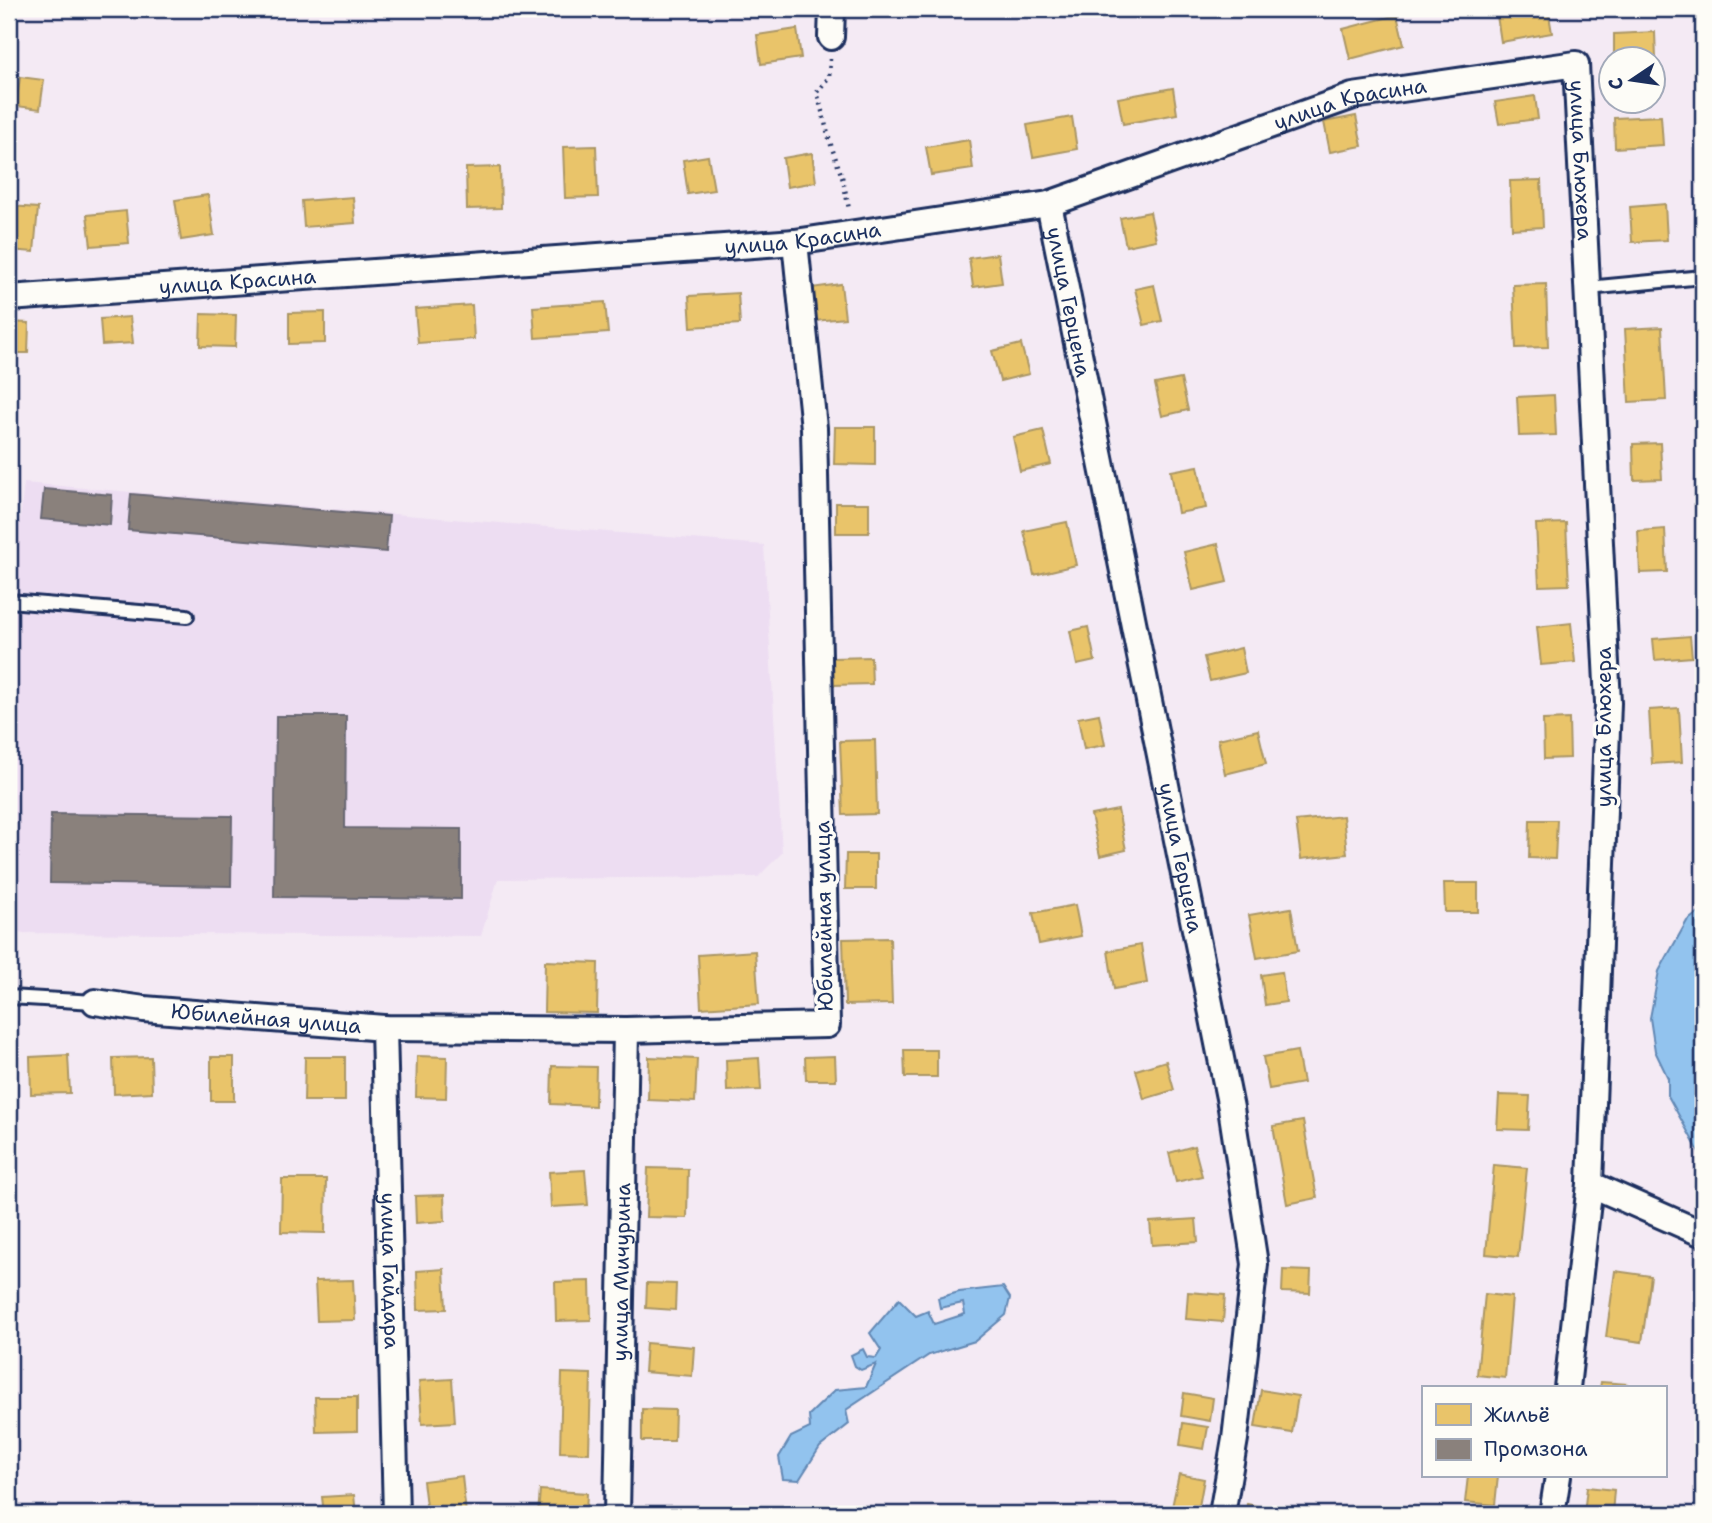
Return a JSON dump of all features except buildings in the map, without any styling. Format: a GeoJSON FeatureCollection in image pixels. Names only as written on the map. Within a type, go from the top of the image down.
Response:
{"type":"FeatureCollection","features":[{"type":"Feature","properties":{"kind":"street"},"geometry":{"type":"LineString","coordinates":[[831,37],[832,9]]}},
{"type":"Feature","properties":{"kind":"street","name":"улица Красина"},"geometry":{"type":"LineString","coordinates":[[9,298],[795,242],[1049,204],[1353,96],[1576,64]]}},
{"type":"Feature","properties":{"kind":"street","name":"улица Блюхера"},"geometry":{"type":"LineString","coordinates":[[1567,1386],[1590,1184],[1608,704],[1576,64]]}},
{"type":"Feature","properties":{"kind":"street","name":"улица Герцена"},"geometry":{"type":"LineString","coordinates":[[1049,204],[1231,1108],[1255,1264],[1235,1439],[1222,1514]]}},
{"type":"Feature","properties":{"kind":"street","name":"Юбилейная улица"},"geometry":{"type":"LineString","coordinates":[[95,1002],[144,1009],[384,1028],[625,1030],[827,1025],[814,428],[795,242]]}},
{"type":"Feature","properties":{"kind":"street","name":"улица Гайдара"},"geometry":{"type":"LineString","coordinates":[[384,1028],[397,1514]]}},
{"type":"Feature","properties":{"kind":"street","name":"улица Мичурина"},"geometry":{"type":"LineString","coordinates":[[617,1514],[625,1030]]}},
{"type":"Feature","properties":{"kind":"street"},"geometry":{"type":"LineString","coordinates":[[1590,1184],[1703,1234]]}},
{"type":"Feature","properties":{"kind":"street"},"geometry":{"type":"LineString","coordinates":[[1552,1514],[1558,1478]]}},
{"type":"Feature","properties":{"kind":"lane"},"geometry":{"type":"LineString","coordinates":[[1588,288],[1703,277]]}},
{"type":"Feature","properties":{"kind":"lane"},"geometry":{"type":"LineString","coordinates":[[9,601],[187,616]]}},
{"type":"Feature","properties":{"kind":"lane"},"geometry":{"type":"LineString","coordinates":[[9,997],[95,1002]]}},
{"type":"Feature","properties":{"kind":"path"},"geometry":{"type":"LineString","coordinates":[[831,37],[829,77],[817,92],[843,180],[855,233]]}},
{"type":"Feature","properties":{"kind":"shaded area"},"geometry":{"type":"Polygon","coordinates":[[[24,483],[764,545],[782,853],[758,877],[498,879],[481,936],[9,933],[9,521],[20,521],[24,483]]]}},
{"type":"Feature","properties":{"kind":"water"},"geometry":{"type":"Polygon","coordinates":[[[1703,909],[1703,1004],[1700,1017],[1703,1029],[1703,1159],[1668,1096],[1668,1078],[1655,1051],[1650,1018],[1659,971],[1687,921],[1703,909]]]}},
{"type":"Feature","properties":{"kind":"water"},"geometry":{"type":"Polygon","coordinates":[[[1003,1287],[1010,1298],[1006,1315],[975,1341],[929,1355],[846,1410],[849,1424],[820,1447],[799,1480],[783,1479],[779,1457],[791,1437],[810,1428],[809,1415],[835,1390],[866,1387],[876,1364],[861,1370],[855,1366],[851,1355],[863,1349],[867,1357],[876,1358],[881,1350],[870,1333],[899,1299],[916,1316],[928,1311],[934,1324],[965,1314],[963,1303],[940,1308],[938,1298],[959,1292],[1003,1287]]]}}]}
